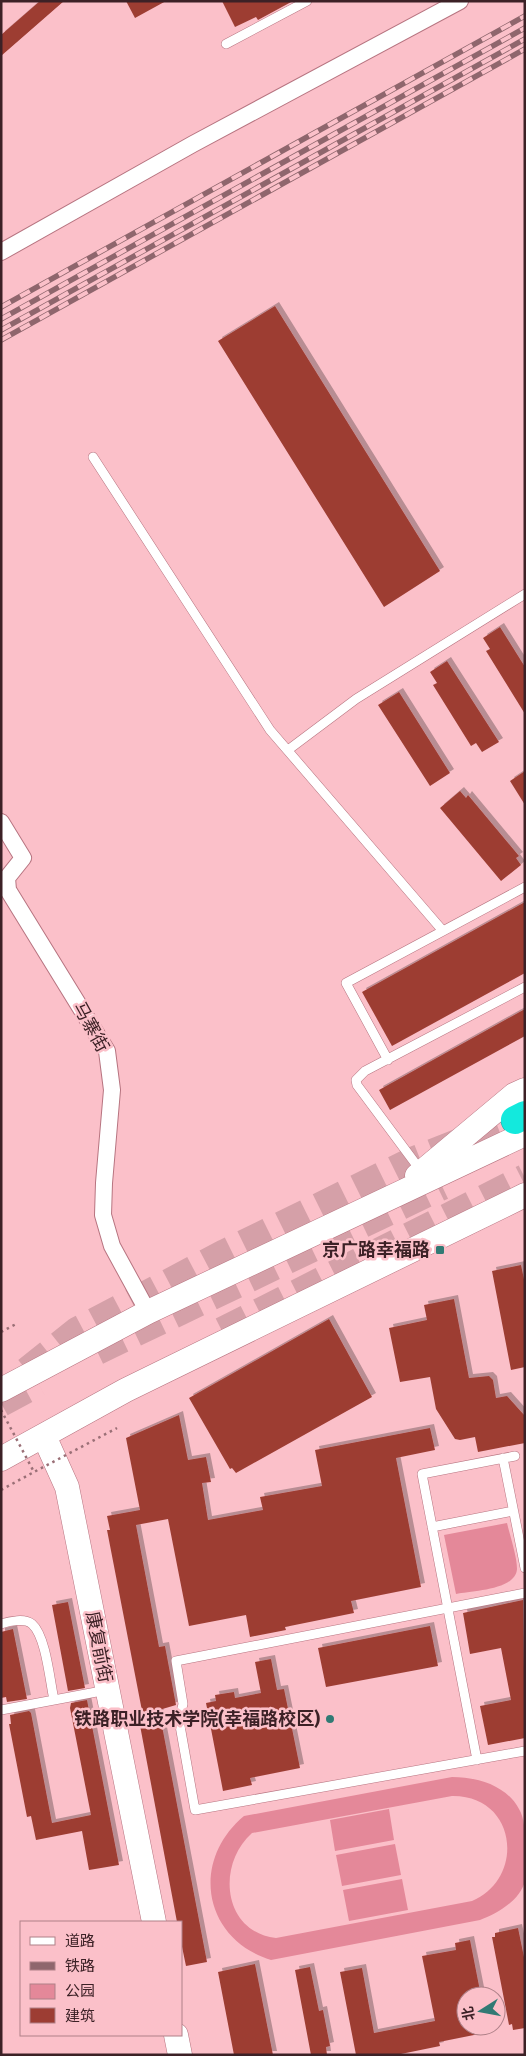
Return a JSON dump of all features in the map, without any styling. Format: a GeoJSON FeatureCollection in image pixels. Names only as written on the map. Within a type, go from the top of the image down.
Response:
{"type":"FeatureCollection","features":[{"type":"Feature","properties":{"kind":"main road"},"geometry":{"type":"LineString","coordinates":[[394,1196],[514,1095],[525,1090]]}},
{"type":"Feature","properties":{"kind":"main road"},"geometry":{"type":"LineString","coordinates":[[1,1390],[148,1312],[394,1196],[522,1123]]}},
{"type":"Feature","properties":{"kind":"main road"},"geometry":{"type":"LineString","coordinates":[[1,1459],[126,1390],[525,1195]]}},
{"type":"Feature","properties":{"kind":"main road","name":"康复前街"},"geometry":{"type":"LineString","coordinates":[[44,1436],[67,1487],[154,1921]]}},
{"type":"Feature","properties":{"kind":"main road"},"geometry":{"type":"LineString","coordinates":[[176,2036],[180,2055]]}},
{"type":"Feature","properties":{"kind":"street"},"geometry":{"type":"LineString","coordinates":[[1,252],[193,144],[460,1]]}},
{"type":"Feature","properties":{"kind":"street","name":"马寨街"},"geometry":{"type":"LineString","coordinates":[[1,822],[23,858],[7,878],[8,890],[107,1051],[112,1090],[103,1215],[112,1246],[148,1312]]}},
{"type":"Feature","properties":{"kind":"lane"},"geometry":{"type":"LineString","coordinates":[[226,44],[307,1]]}},
{"type":"Feature","properties":{"kind":"lane"},"geometry":{"type":"LineString","coordinates":[[93,458],[270,730],[443,931]]}},
{"type":"Feature","properties":{"kind":"lane"},"geometry":{"type":"LineString","coordinates":[[288,750],[356,699],[525,594]]}},
{"type":"Feature","properties":{"kind":"lane"},"geometry":{"type":"LineString","coordinates":[[388,1060],[346,983],[525,887]]}},
{"type":"Feature","properties":{"kind":"lane"},"geometry":{"type":"LineString","coordinates":[[422,1171],[356,1080],[366,1072],[525,987]]}},
{"type":"Feature","properties":{"kind":"lane"},"geometry":{"type":"LineString","coordinates":[[476,1760],[422,1474],[515,1456]]}},
{"type":"Feature","properties":{"kind":"lane"},"geometry":{"type":"LineString","coordinates":[[503,1458],[525,1568]]}},
{"type":"Feature","properties":{"kind":"lane"},"geometry":{"type":"LineString","coordinates":[[432,1527],[514,1511]]}},
{"type":"Feature","properties":{"kind":"lane"},"geometry":{"type":"LineString","coordinates":[[525,1593],[176,1661],[183,1704],[179,1720],[195,1810],[525,1751]]}},
{"type":"Feature","properties":{"kind":"lane"},"geometry":{"type":"LineString","coordinates":[[1,1624],[23,1621],[31,1623],[37,1630],[42,1642],[54,1700]]}},
{"type":"Feature","properties":{"kind":"lane"},"geometry":{"type":"LineString","coordinates":[[1,1710],[108,1690]]}},
{"type":"Feature","properties":{"kind":"path"},"geometry":{"type":"LineString","coordinates":[[1,1332],[18,1323]]}},
{"type":"Feature","properties":{"kind":"path"},"geometry":{"type":"LineString","coordinates":[[1,1410],[34,1472]]}},
{"type":"Feature","properties":{"kind":"path"},"geometry":{"type":"LineString","coordinates":[[1,1490],[117,1428]]}},
{"type":"Feature","properties":{"kind":"green space"},"geometry":{"type":"Polygon","coordinates":[[[507,1523],[517,1564],[515,1576],[509,1581],[492,1588],[456,1594],[444,1535],[507,1523]]]}},
{"type":"Feature","properties":{"kind":"green space"},"geometry":{"type":"Polygon","coordinates":[[[452,1777],[481,1781],[499,1788],[507,1794],[519,1809],[525,1831],[525,1881],[513,1901],[480,1920],[271,1960],[248,1950],[231,1935],[218,1917],[212,1897],[211,1876],[216,1855],[227,1834],[244,1816],[452,1777]],[[452,1796],[252,1833],[241,1846],[233,1862],[230,1879],[231,1895],[236,1911],[245,1924],[258,1933],[276,1938],[472,1901],[489,1890],[501,1875],[507,1857],[507,1840],[501,1823],[490,1809],[474,1799],[452,1796]]]}},
{"type":"Feature","properties":{"kind":"green space"},"geometry":{"type":"Polygon","coordinates":[[[389,1809],[394,1840],[335,1851],[330,1820],[389,1809]]]}},
{"type":"Feature","properties":{"kind":"green space"},"geometry":{"type":"Polygon","coordinates":[[[395,1844],[401,1875],[342,1886],[336,1855],[395,1844]]]}},
{"type":"Feature","properties":{"kind":"green space"},"geometry":{"type":"Polygon","coordinates":[[[402,1879],[408,1910],[349,1921],[343,1890],[402,1879]]]}},
{"type":"Feature","properties":{"kind":"building"},"geometry":{"type":"Polygon","coordinates":[[[40,1],[64,1],[1,56],[1,35],[40,1]]]}},
{"type":"Feature","properties":{"kind":"building"},"geometry":{"type":"Polygon","coordinates":[[[126,1],[166,1],[135,18],[126,1]]]}},
{"type":"Feature","properties":{"kind":"building"},"geometry":{"type":"Polygon","coordinates":[[[222,1],[293,1],[258,20],[256,17],[235,27],[222,1]]]}},
{"type":"Feature","properties":{"kind":"building"},"geometry":{"type":"Polygon","coordinates":[[[275,306],[440,571],[384,607],[218,341],[275,306]]]}},
{"type":"Feature","properties":{"kind":"building"},"geometry":{"type":"Polygon","coordinates":[[[500,627],[525,667],[525,714],[486,651],[490,649],[483,638],[500,627]]]}},
{"type":"Feature","properties":{"kind":"building"},"geometry":{"type":"Polygon","coordinates":[[[447,661],[499,742],[482,752],[476,743],[471,746],[433,685],[437,683],[430,672],[447,661]]]}},
{"type":"Feature","properties":{"kind":"building"},"geometry":{"type":"Polygon","coordinates":[[[399,692],[450,773],[430,786],[378,705],[399,692]]]}},
{"type":"Feature","properties":{"kind":"building"},"geometry":{"type":"Polygon","coordinates":[[[525,771],[525,805],[510,781],[525,771]]]}},
{"type":"Feature","properties":{"kind":"building"},"geometry":{"type":"Polygon","coordinates":[[[460,791],[466,798],[468,795],[519,856],[516,858],[521,865],[501,881],[440,808],[460,791]]]}},
{"type":"Feature","properties":{"kind":"building"},"geometry":{"type":"Polygon","coordinates":[[[525,902],[525,973],[392,1046],[362,992],[525,902]]]}},
{"type":"Feature","properties":{"kind":"building"},"geometry":{"type":"Polygon","coordinates":[[[525,1009],[525,1036],[390,1110],[379,1090],[525,1009]]]}},
{"type":"Feature","properties":{"kind":"building"},"geometry":{"type":"Polygon","coordinates":[[[521,1265],[525,1284],[525,1367],[511,1370],[492,1271],[521,1265]]]}},
{"type":"Feature","properties":{"kind":"building"},"geometry":{"type":"Polygon","coordinates":[[[454,1299],[469,1378],[489,1376],[493,1380],[496,1398],[507,1396],[525,1416],[525,1443],[478,1452],[475,1437],[455,1439],[436,1409],[430,1377],[400,1382],[389,1328],[427,1320],[424,1305],[454,1299]]]}},
{"type":"Feature","properties":{"kind":"building"},"geometry":{"type":"Polygon","coordinates":[[[329,1319],[372,1397],[236,1473],[232,1468],[230,1469],[189,1398],[329,1319]]]}},
{"type":"Feature","properties":{"kind":"building"},"geometry":{"type":"Polygon","coordinates":[[[179,1415],[188,1460],[206,1457],[211,1482],[202,1483],[208,1520],[263,1510],[260,1497],[322,1486],[315,1450],[430,1428],[435,1450],[396,1458],[421,1587],[351,1601],[354,1613],[285,1627],[286,1630],[250,1637],[246,1615],[189,1626],[168,1519],[136,1525],[159,1647],[165,1646],[176,1705],[159,1710],[207,1962],[186,1966],[182,1947],[182,1921],[177,1921],[139,1720],[143,1719],[143,1716],[107,1530],[110,1530],[107,1516],[140,1510],[126,1438],[179,1415]]]}},
{"type":"Feature","properties":{"kind":"building"},"geometry":{"type":"Polygon","coordinates":[[[523,1600],[525,1738],[488,1745],[480,1706],[511,1700],[501,1648],[470,1654],[463,1613],[523,1600]]]}},
{"type":"Feature","properties":{"kind":"building"},"geometry":{"type":"Polygon","coordinates":[[[68,1602],[85,1688],[68,1691],[52,1605],[68,1602]]]}},
{"type":"Feature","properties":{"kind":"building"},"geometry":{"type":"Polygon","coordinates":[[[430,1626],[438,1666],[326,1687],[318,1648],[430,1626]]]}},
{"type":"Feature","properties":{"kind":"building"},"geometry":{"type":"Polygon","coordinates":[[[13,1629],[27,1699],[7,1702],[6,1697],[1,1698],[1,1632],[13,1629]]]}},
{"type":"Feature","properties":{"kind":"building"},"geometry":{"type":"Polygon","coordinates":[[[271,1659],[277,1690],[284,1689],[300,1768],[250,1778],[252,1785],[223,1791],[206,1703],[216,1701],[215,1695],[234,1692],[235,1698],[261,1693],[255,1662],[271,1659]]]}},
{"type":"Feature","properties":{"kind":"building"},"geometry":{"type":"Polygon","coordinates":[[[87,1700],[119,1865],[89,1870],[82,1831],[36,1840],[31,1816],[27,1817],[9,1724],[11,1724],[10,1715],[29,1711],[31,1713],[52,1823],[91,1815],[70,1708],[71,1703],[87,1700]]]}},
{"type":"Feature","properties":{"kind":"building"},"geometry":{"type":"Polygon","coordinates":[[[518,1928],[525,1962],[525,2028],[513,2030],[512,2024],[509,2025],[506,2009],[506,1986],[501,1986],[492,1937],[495,1937],[495,1933],[518,1928]]]}},
{"type":"Feature","properties":{"kind":"building"},"geometry":{"type":"Polygon","coordinates":[[[470,1940],[479,1986],[456,1986],[456,2036],[469,2036],[439,2042],[440,2046],[396,2055],[356,2055],[340,1972],[362,1968],[374,2033],[435,2021],[422,1956],[456,1950],[455,1943],[470,1940]]]}},
{"type":"Feature","properties":{"kind":"building"},"geometry":{"type":"Polygon","coordinates":[[[255,1964],[273,2055],[234,2055],[218,1972],[255,1964]]]}},
{"type":"Feature","properties":{"kind":"building"},"geometry":{"type":"Polygon","coordinates":[[[310,1967],[319,2011],[323,2010],[330,2046],[326,2047],[327,2055],[311,2055],[295,1970],[310,1967]]]}},
{"type":"Feature","properties":{"kind":"tunnel"},"geometry":{"type":"LineString","coordinates":[[27,1371],[77,1331],[225,1253],[412,1161],[515,1120]]}},
{"type":"Feature","properties":{"kind":"tunnel"},"geometry":{"type":"LineString","coordinates":[[222,1331],[525,1178]]}},
{"type":"Feature","properties":{"kind":"tunnel"},"geometry":{"type":"LineString","coordinates":[[97,1351],[442,1186]]}},
{"type":"Feature","properties":{"kind":"tunnel"},"geometry":{"type":"LineString","coordinates":[[1,1403],[38,1383]]}},
{"type":"Feature","properties":{"kind":"railway"},"geometry":{"type":"LineString","coordinates":[[1,307],[525,16]]}},
{"type":"Feature","properties":{"kind":"railway"},"geometry":{"type":"LineString","coordinates":[[1,319],[525,28]]}},
{"type":"Feature","properties":{"kind":"railway"},"geometry":{"type":"LineString","coordinates":[[1,330],[525,39]]}},
{"type":"Feature","properties":{"kind":"railway"},"geometry":{"type":"LineString","coordinates":[[1,340],[525,49]]}},
{"type":"Feature","properties":{"kind":"place","name":"京广路幸福路"},"geometry":{"type":"Point","coordinates":[440,1250]}},
{"type":"Feature","properties":{"kind":"place","name":"铁路职业技术学院(幸福路校区)"},"geometry":{"type":"Point","coordinates":[330,1719]}}]}
